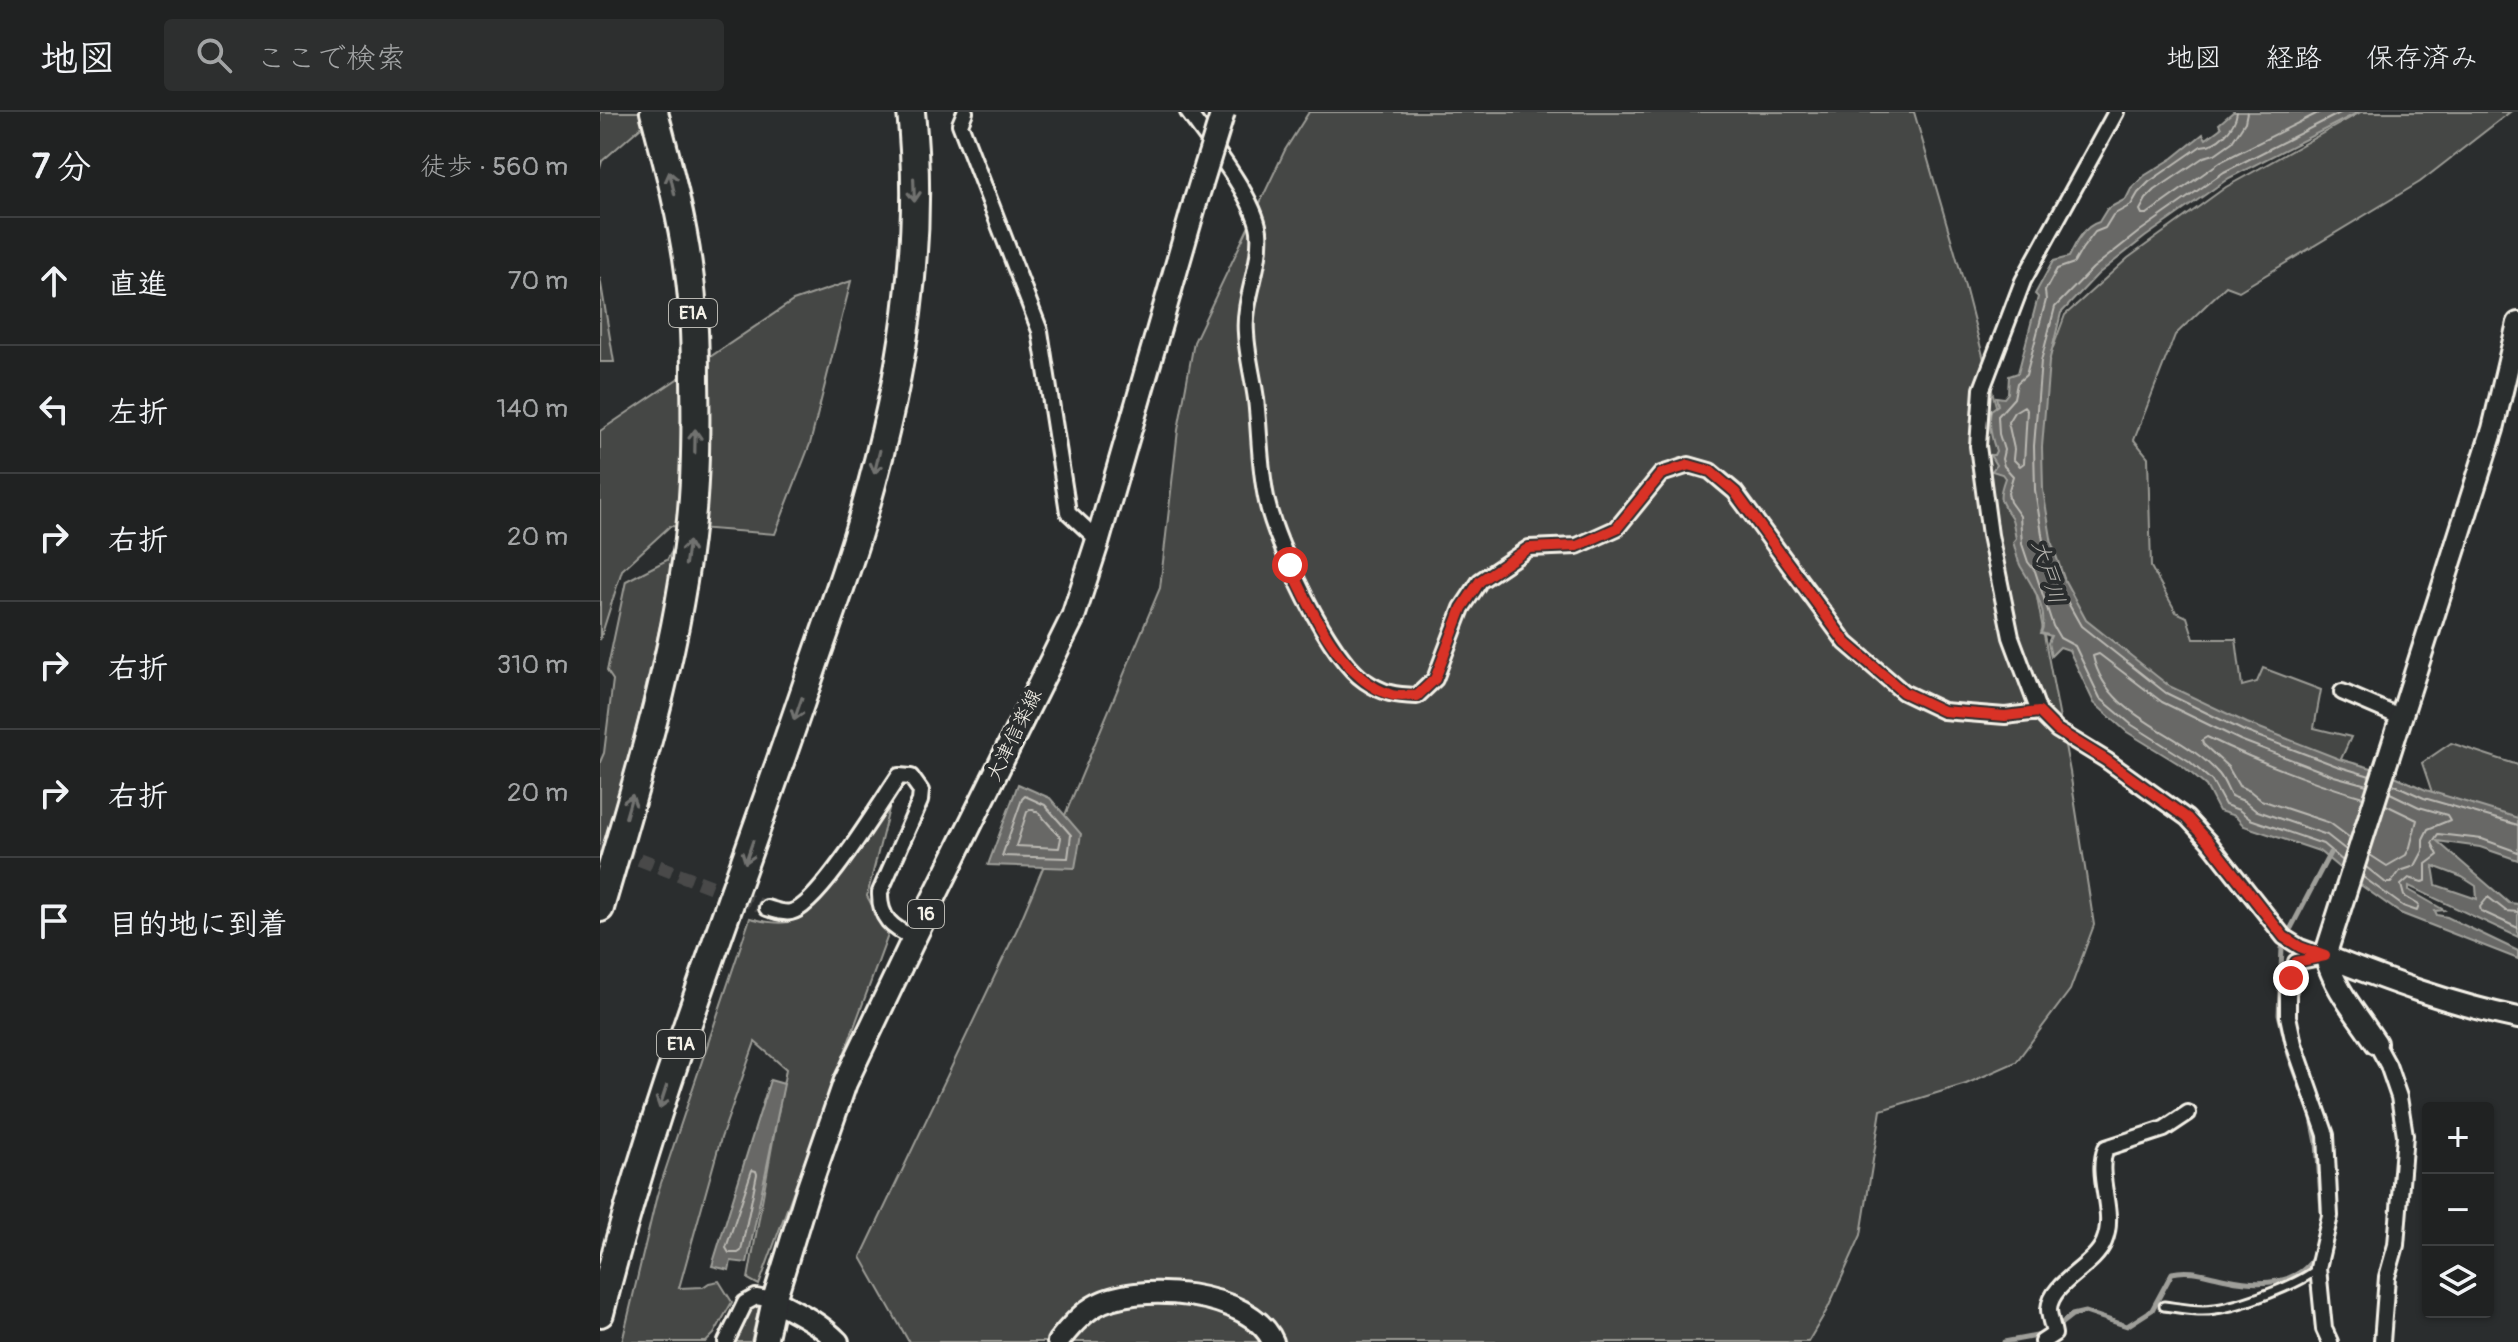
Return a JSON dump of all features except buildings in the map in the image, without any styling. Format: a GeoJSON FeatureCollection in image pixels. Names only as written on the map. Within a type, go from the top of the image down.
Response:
{"type":"FeatureCollection","features":[{"type":"Feature","properties":{"kind":"highway","name":"E1A"},"geometry":{"type":"LineString","coordinates":[[600,908],[666,667],[684,577],[691,519],[696,444],[691,288],[680,216],[654,112]]}},
{"type":"Feature","properties":{"kind":"highway","name":"E1A"},"geometry":{"type":"LineString","coordinates":[[600,1313],[620,1234],[668,1082],[865,509],[896,386],[907,323],[914,228],[911,112]]}},
{"type":"Feature","properties":{"kind":"main road","name":"大津信楽線"},"geometry":{"type":"LineString","coordinates":[[765,1342],[774,1300],[806,1196],[845,1083],[1073,617],[1223,112]]}},
{"type":"Feature","properties":{"kind":"street"},"geometry":{"type":"LineString","coordinates":[[965,112],[960,124],[1040,331],[1068,512],[1098,540]]}},
{"type":"Feature","properties":{"kind":"street"},"geometry":{"type":"LineString","coordinates":[[1188,112],[1239,186],[1259,229],[1259,255],[1245,331],[1256,403],[1258,453],[1268,504],[1304,595],[1330,640],[1363,680],[1392,695],[1417,696],[1435,679],[1462,608],[1480,581],[1529,548],[1577,546],[1617,528],[1661,474],[1689,465],[1710,471],[1735,492],[1846,643],[1903,692],[1943,711],[2005,716],[2039,712]]}},
{"type":"Feature","properties":{"kind":"street"},"geometry":{"type":"LineString","coordinates":[[2116,112],[2023,281],[1982,389],[1978,446],[1990,535],[2011,637],[2039,712],[2057,730],[2106,760],[2187,818],[2284,937],[2300,947],[2380,978],[2465,1007],[2518,1018]]}},
{"type":"Feature","properties":{"kind":"street"},"geometry":{"type":"LineString","coordinates":[[2382,1342],[2387,1277],[2396,1245],[2405,1135],[2399,1097],[2388,1065],[2333,980],[2325,956],[2493,429],[2518,323]]}},
{"type":"Feature","properties":{"kind":"street"},"geometry":{"type":"LineString","coordinates":[[2342,692],[2400,717]]}},
{"type":"Feature","properties":{"kind":"street"},"geometry":{"type":"LineString","coordinates":[[767,908],[790,913],[804,906],[839,865],[899,776],[911,777],[921,791],[920,801],[880,892],[879,907],[896,930],[914,938]]}},
{"type":"Feature","properties":{"kind":"street"},"geometry":{"type":"LineString","coordinates":[[2325,956],[2296,962],[2288,993],[2288,1016],[2306,1082],[2319,1109],[2326,1135],[2330,1216],[2318,1268],[2324,1329],[2330,1342]]}},
{"type":"Feature","properties":{"kind":"street"},"geometry":{"type":"LineString","coordinates":[[2049,1333],[2049,1309],[2055,1292],[2097,1255],[2105,1240],[2108,1211],[2102,1158],[2106,1148],[2164,1129],[2188,1113]]}},
{"type":"Feature","properties":{"kind":"street"},"geometry":{"type":"LineString","coordinates":[[1058,1342],[1094,1306],[1143,1293],[1205,1298],[1234,1306],[1254,1318],[1268,1331],[1273,1342]]}},
{"type":"Feature","properties":{"kind":"street"},"geometry":{"type":"LineString","coordinates":[[726,1342],[745,1303],[756,1297],[774,1300],[807,1317],[838,1342]]}},
{"type":"Feature","properties":{"kind":"lane"},"geometry":{"type":"LineString","coordinates":[[2164,1306],[2215,1309],[2281,1289],[2306,1279],[2318,1268]]}},
{"type":"Feature","properties":{"kind":"shaded area"},"geometry":{"type":"Polygon","coordinates":[[[600,112],[658,112],[602,161],[600,168],[600,112]]]}},
{"type":"Feature","properties":{"kind":"shaded area"},"geometry":{"type":"Polygon","coordinates":[[[1309,112],[1914,112],[1964,283],[2013,471],[2070,772],[2094,925],[2070,990],[2016,1062],[1966,1084],[1881,1110],[1861,1235],[1828,1308],[1808,1342],[909,1342],[861,1257],[1019,925],[1160,588],[1178,430],[1194,342],[1285,150],[1309,112]]]}},
{"type":"Feature","properties":{"kind":"shaded area"},"geometry":{"type":"Polygon","coordinates":[[[2361,112],[2510,112],[2420,182],[2239,291],[2226,286],[2175,335],[2134,440],[2148,457],[2151,567],[2176,612],[2187,617],[2194,639],[2236,639],[2242,686],[2257,682],[2263,668],[2321,690],[2314,728],[2351,737],[2337,768],[2234,732],[2082,631],[2044,546],[2033,402],[2065,315],[2128,258],[2226,187],[2361,112]]]}},
{"type":"Feature","properties":{"kind":"shaded area"},"geometry":{"type":"Polygon","coordinates":[[[600,278],[614,362],[600,362],[600,278]]]}},
{"type":"Feature","properties":{"kind":"shaded area"},"geometry":{"type":"Polygon","coordinates":[[[851,281],[810,444],[775,534],[670,526],[622,570],[600,640],[600,431],[793,301],[851,281]]]}},
{"type":"Feature","properties":{"kind":"shaded area"},"geometry":{"type":"Polygon","coordinates":[[[681,535],[617,812],[600,872],[600,762],[604,753],[613,680],[607,671],[626,581],[667,560],[681,535]]]}},
{"type":"Feature","properties":{"kind":"shaded area"},"geometry":{"type":"Polygon","coordinates":[[[2451,743],[2518,765],[2518,835],[2437,807],[2422,763],[2451,743]]]}},
{"type":"Feature","properties":{"kind":"shaded area"},"geometry":{"type":"Polygon","coordinates":[[[892,797],[867,896],[888,935],[759,1285],[748,1279],[786,1069],[755,1042],[721,1138],[679,1288],[703,1287],[719,1281],[732,1302],[706,1342],[622,1342],[657,1195],[750,918],[783,923],[798,916],[826,886],[892,797]]]}},
{"type":"Feature","properties":{"kind":"shaded area"},"geometry":{"type":"Polygon","coordinates":[[[752,1306],[759,1307],[751,1342],[734,1342],[752,1306]]]}},
{"type":"Feature","properties":{"kind":"water","name":"大戸川"},"geometry":{"type":"Polygon","coordinates":[[[2233,112],[2359,112],[2229,178],[2098,274],[2061,313],[2049,362],[2042,447],[2043,490],[2052,544],[2065,581],[2086,620],[2169,686],[2247,723],[2339,759],[2518,818],[2518,860],[2480,847],[2437,841],[2509,903],[2518,904],[2518,937],[2409,886],[2409,890],[2444,910],[2435,911],[2437,915],[2518,951],[2518,959],[2400,913],[2319,851],[2244,826],[2235,816],[2219,811],[2206,786],[2184,767],[2127,732],[2094,703],[2069,650],[2060,647],[2051,656],[2048,643],[2051,636],[2041,633],[2041,608],[2018,561],[2013,542],[2016,538],[2013,522],[2001,499],[2005,478],[1992,471],[1996,465],[1990,455],[1996,451],[1990,430],[1991,410],[1998,405],[1996,397],[2004,398],[2008,393],[2009,376],[2018,373],[2038,297],[2035,294],[2053,261],[2069,257],[2084,231],[2099,222],[2107,209],[2126,199],[2144,176],[2203,134],[2206,139],[2221,128],[2219,124],[2233,112]],[[2433,866],[2436,885],[2477,899],[2476,886],[2433,866]]]}},
{"type":"Feature","properties":{"kind":"water"},"geometry":{"type":"Polygon","coordinates":[[[1018,784],[1050,798],[1081,834],[1075,868],[988,865],[1018,784]]]}},
{"type":"Feature","properties":{"kind":"water"},"geometry":{"type":"Polygon","coordinates":[[[770,1080],[784,1084],[747,1263],[731,1261],[729,1270],[712,1266],[770,1080]]]}},
{"type":"Feature","properties":{"kind":"waterway"},"geometry":{"type":"LineString","coordinates":[[2291,928],[2330,853]]}},
{"type":"Feature","properties":{"kind":"waterway"},"geometry":{"type":"LineString","coordinates":[[2282,948],[2279,1014],[2289,1055],[2312,1118],[2323,1224]]}},
{"type":"Feature","properties":{"kind":"waterway"},"geometry":{"type":"LineString","coordinates":[[2054,1329],[2072,1315],[2085,1312],[2127,1326],[2152,1310],[2172,1273],[2193,1272],[2265,1283],[2290,1278],[2309,1264],[2316,1253]]}},
{"type":"Feature","properties":{"kind":"waterway"},"geometry":{"type":"LineString","coordinates":[[2004,1342],[2042,1335]]}},
{"type":"Feature","properties":{"kind":"tunnel"},"geometry":{"type":"LineString","coordinates":[[600,844],[767,908]]}},
{"type":"Feature","properties":{"kind":"route"},"geometry":{"type":"LineString","coordinates":[[1290,565],[1330,640],[1348,665],[1363,680],[1392,695],[1417,696],[1435,679],[1462,608],[1480,581],[1529,548],[1577,546],[1617,528],[1661,474],[1689,465],[1710,471],[1735,492],[1846,643],[1903,692],[1943,711],[2005,716],[2039,712],[2057,730],[2106,760],[2187,818],[2284,937],[2325,956],[2296,962],[2291,978]]}}]}
